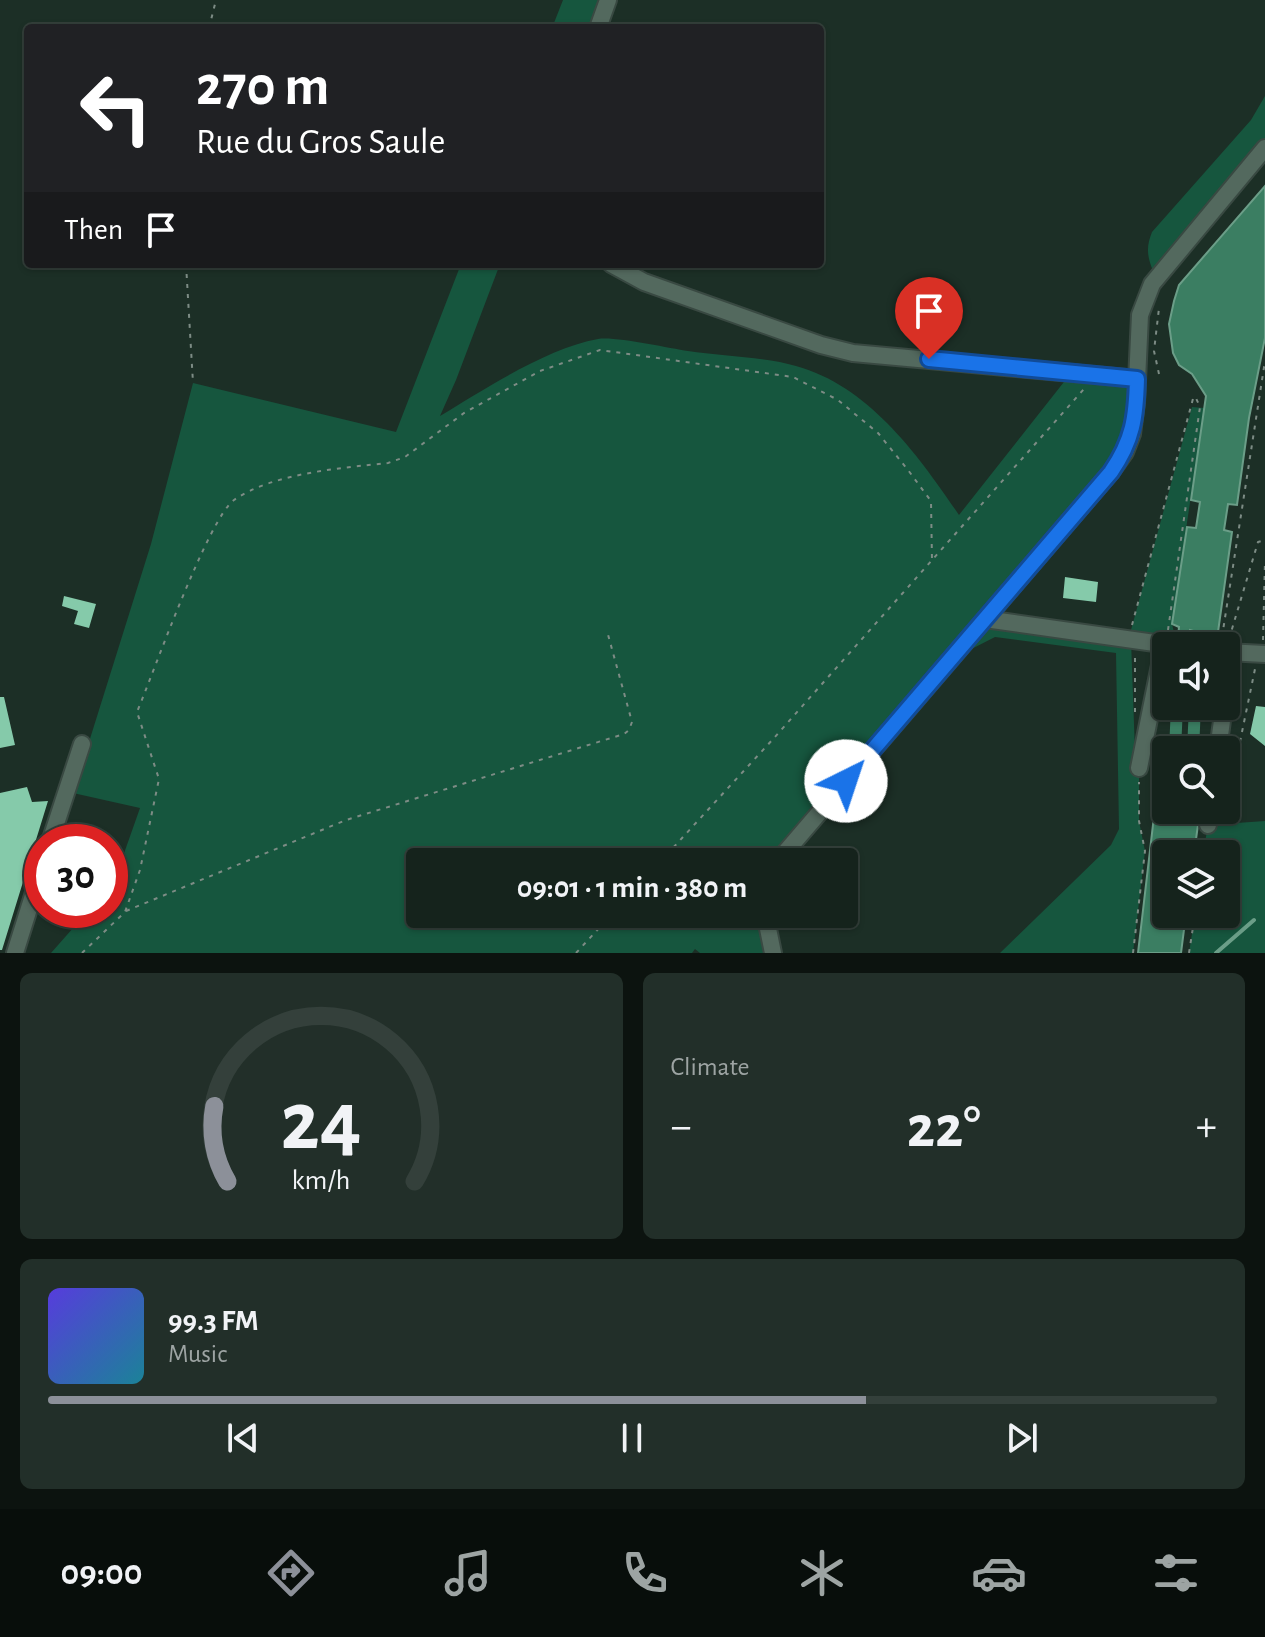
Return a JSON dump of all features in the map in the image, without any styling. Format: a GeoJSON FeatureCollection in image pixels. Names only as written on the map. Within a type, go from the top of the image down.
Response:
{"type":"FeatureCollection","features":[{"type":"Feature","properties":{"kind":"street"},"geometry":{"type":"LineString","coordinates":[[599,24],[608,0]]}},
{"type":"Feature","properties":{"kind":"street"},"geometry":{"type":"LineString","coordinates":[[789,848],[1125,452],[1132,434],[1140,315],[1152,284],[1265,148]]}},
{"type":"Feature","properties":{"kind":"street"},"geometry":{"type":"LineString","coordinates":[[618,268],[644,282],[821,345],[853,353],[1137,379]]}},
{"type":"Feature","properties":{"kind":"street"},"geometry":{"type":"LineString","coordinates":[[985,619],[1152,640]]}},
{"type":"Feature","properties":{"kind":"street"},"geometry":{"type":"LineString","coordinates":[[1240,652],[1261,653]]}},
{"type":"Feature","properties":{"kind":"street"},"geometry":{"type":"LineString","coordinates":[[1139,768],[1152,704]]}},
{"type":"Feature","properties":{"kind":"street"},"geometry":{"type":"LineString","coordinates":[[56,824],[82,744]]}},
{"type":"Feature","properties":{"kind":"street"},"geometry":{"type":"LineString","coordinates":[[15,953],[24,924]]}},
{"type":"Feature","properties":{"kind":"street"},"geometry":{"type":"LineString","coordinates":[[768,928],[773,953]]}},
{"type":"Feature","properties":{"kind":"path"},"geometry":{"type":"LineString","coordinates":[[210,24],[216,0]]}},
{"type":"Feature","properties":{"kind":"path"},"geometry":{"type":"LineString","coordinates":[[186,268],[193,383]]}},
{"type":"Feature","properties":{"kind":"path"},"geometry":{"type":"LineString","coordinates":[[1159,374],[1154,343],[1160,304]]}},
{"type":"Feature","properties":{"kind":"path"},"geometry":{"type":"LineString","coordinates":[[128,904],[140,870],[159,779],[137,712],[209,538],[231,502],[251,491],[280,480],[388,463],[405,457],[464,413],[540,371],[600,350],[793,377],[838,400],[878,433],[931,501],[932,561]]}},
{"type":"Feature","properties":{"kind":"path"},"geometry":{"type":"LineString","coordinates":[[1265,361],[1222,640],[1229,640],[1258,542],[1265,540]]}},
{"type":"Feature","properties":{"kind":"path"},"geometry":{"type":"LineString","coordinates":[[673,848],[932,561],[1083,390],[1090,376]]}},
{"type":"Feature","properties":{"kind":"path"},"geometry":{"type":"LineString","coordinates":[[1135,723],[1135,651],[1131,630],[1194,395],[1200,407],[1173,632]]}},
{"type":"Feature","properties":{"kind":"path"},"geometry":{"type":"LineString","coordinates":[[1240,746],[1263,645],[1265,561]]}},
{"type":"Feature","properties":{"kind":"path"},"geometry":{"type":"LineString","coordinates":[[128,911],[355,817],[461,787],[624,734],[632,722],[607,631]]}},
{"type":"Feature","properties":{"kind":"path"},"geometry":{"type":"LineString","coordinates":[[1133,953],[1145,851],[1139,821],[1139,768]]}},
{"type":"Feature","properties":{"kind":"path"},"geometry":{"type":"LineString","coordinates":[[82,953],[108,928]]}},
{"type":"Feature","properties":{"kind":"path"},"geometry":{"type":"LineString","coordinates":[[576,953],[599,928]]}},
{"type":"Feature","properties":{"kind":"path"},"geometry":{"type":"LineString","coordinates":[[1189,953],[1193,928]]}},
{"type":"Feature","properties":{"kind":"shaded area"},"geometry":{"type":"Polygon","coordinates":[[[563,0],[601,0],[592,24],[554,24],[563,0]]]}},
{"type":"Feature","properties":{"kind":"shaded area"},"geometry":{"type":"Polygon","coordinates":[[[1265,96],[1265,148],[1153,271],[1148,252],[1152,232],[1251,120],[1265,96]]]}},
{"type":"Feature","properties":{"kind":"shaded area"},"geometry":{"type":"Polygon","coordinates":[[[1265,186],[1265,338],[1249,418],[1237,505],[1228,504],[1224,530],[1232,532],[1218,632],[1178,632],[1179,627],[1172,624],[1187,527],[1196,528],[1200,502],[1191,500],[1206,396],[1192,374],[1179,365],[1173,353],[1169,324],[1179,285],[1265,186]]]}},
{"type":"Feature","properties":{"kind":"shaded area"},"geometry":{"type":"Polygon","coordinates":[[[459,268],[498,268],[440,416],[537,360],[598,339],[784,363],[822,376],[847,389],[869,406],[909,447],[959,515],[1071,373],[1137,379],[1132,434],[985,619],[1131,639],[1192,407],[1204,408],[1172,624],[1174,632],[1152,632],[1152,640],[1131,640],[1139,821],[1145,851],[1133,953],[1000,953],[1111,845],[1119,829],[1116,653],[995,637],[950,660],[789,848],[406,848],[406,928],[768,928],[773,953],[700,953],[695,949],[692,953],[51,953],[73,928],[128,928],[128,842],[140,808],[73,793],[151,544],[193,383],[396,432],[459,268]]]}},
{"type":"Feature","properties":{"kind":"shaded area"},"geometry":{"type":"Polygon","coordinates":[[[1265,821],[1265,953],[1189,953],[1193,928],[1240,928],[1240,840],[1205,840],[1208,825],[1265,821]]]}},
{"type":"Feature","properties":{"kind":"shaded area"},"geometry":{"type":"Polygon","coordinates":[[[1153,824],[1198,824],[1196,840],[1152,840],[1152,928],[1184,928],[1181,953],[1138,953],[1153,824]]]}},
{"type":"Feature","properties":{"kind":"building"},"geometry":{"type":"Polygon","coordinates":[[[1065,577],[1098,582],[1096,602],[1063,598],[1065,577]]]}},
{"type":"Feature","properties":{"kind":"building"},"geometry":{"type":"Polygon","coordinates":[[[64,596],[96,604],[89,628],[74,624],[78,611],[62,606],[64,596]]]}},
{"type":"Feature","properties":{"kind":"building"},"geometry":{"type":"Polygon","coordinates":[[[0,697],[4,697],[15,745],[0,748],[0,697]]]}},
{"type":"Feature","properties":{"kind":"building"},"geometry":{"type":"Polygon","coordinates":[[[1256,706],[1265,707],[1265,746],[1250,734],[1256,706]]]}},
{"type":"Feature","properties":{"kind":"building"},"geometry":{"type":"Polygon","coordinates":[[[27,787],[32,802],[48,801],[41,824],[24,824],[24,879],[2,950],[0,950],[0,793],[27,787]]]}},
{"type":"Feature","properties":{"kind":"waterway"},"geometry":{"type":"LineString","coordinates":[[1176,720],[1176,736]]}},
{"type":"Feature","properties":{"kind":"waterway"},"geometry":{"type":"LineString","coordinates":[[1194,720],[1194,736]]}},
{"type":"Feature","properties":{"kind":"waterway"},"geometry":{"type":"LineString","coordinates":[[1216,953],[1254,920]]}},
{"type":"Feature","properties":{"kind":"route"},"geometry":{"type":"LineString","coordinates":[[846,781],[1111,472],[1125,452],[1132,434],[1137,379],[929,359]]}}]}
